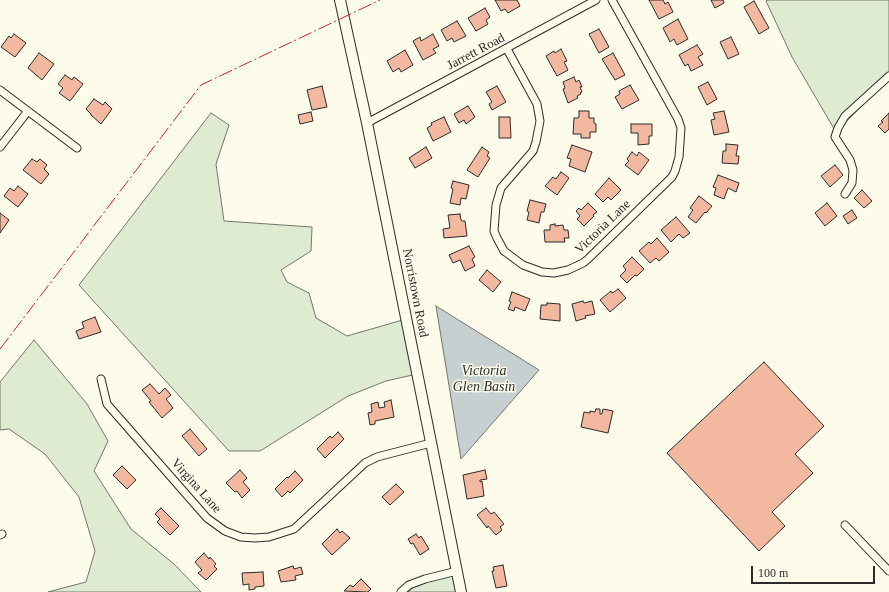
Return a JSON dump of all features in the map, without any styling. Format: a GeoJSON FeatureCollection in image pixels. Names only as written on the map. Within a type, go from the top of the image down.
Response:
{"type":"FeatureCollection","features":[{"type":"Feature","properties":{"kind":"main road","name":"Norristown Road"},"geometry":{"type":"LineString","coordinates":[[340,0],[367,123],[461,592]]}},
{"type":"Feature","properties":{"kind":"street","name":"Jarrett Road"},"geometry":{"type":"LineString","coordinates":[[367,123],[596,0]]}},
{"type":"Feature","properties":{"kind":"street","name":"Victoria Lane"},"geometry":{"type":"LineString","coordinates":[[507,49],[537,104],[540,121],[533,151],[501,188],[496,205],[494,231],[504,251],[523,265],[542,272],[554,273],[568,270],[588,259],[672,177],[679,157],[681,133],[678,119],[612,0]]}},
{"type":"Feature","properties":{"kind":"street"},"geometry":{"type":"LineString","coordinates":[[845,194],[852,183],[853,170],[850,160],[835,137],[838,128],[845,116],[889,76]]}},
{"type":"Feature","properties":{"kind":"street"},"geometry":{"type":"LineString","coordinates":[[0,90],[77,148]]}},
{"type":"Feature","properties":{"kind":"street"},"geometry":{"type":"LineString","coordinates":[[0,147],[28,111]]}},
{"type":"Feature","properties":{"kind":"street","name":"Virgina Lane"},"geometry":{"type":"LineString","coordinates":[[101,378],[107,404],[196,506],[215,525],[225,531],[241,537],[261,538],[284,533],[294,529],[365,463],[377,457],[431,443]]}},
{"type":"Feature","properties":{"kind":"street"},"geometry":{"type":"LineString","coordinates":[[845,525],[889,571]]}},
{"type":"Feature","properties":{"kind":"street"},"geometry":{"type":"LineString","coordinates":[[401,592],[425,579],[457,571]]}},
{"type":"Feature","properties":{"kind":"green space"},"geometry":{"type":"Polygon","coordinates":[[[889,0],[889,78],[836,132],[792,57],[766,1],[889,0]]]}},
{"type":"Feature","properties":{"kind":"green space"},"geometry":{"type":"Polygon","coordinates":[[[211,113],[229,125],[216,164],[224,221],[312,227],[311,251],[281,270],[287,282],[309,293],[316,318],[347,336],[406,319],[417,374],[386,381],[348,396],[260,451],[229,451],[79,285],[211,113]]]}},
{"type":"Feature","properties":{"kind":"green space"},"geometry":{"type":"Polygon","coordinates":[[[34,340],[87,404],[108,441],[94,471],[131,529],[174,564],[201,592],[48,592],[86,582],[95,551],[79,497],[45,454],[9,429],[0,430],[0,382],[34,340]]]}},
{"type":"Feature","properties":{"kind":"green space"},"geometry":{"type":"Polygon","coordinates":[[[458,575],[461,592],[408,592],[419,582],[458,575]]]}},
{"type":"Feature","properties":{"kind":"water","name":"Victoria Glen Basin"},"geometry":{"type":"Polygon","coordinates":[[[436,306],[539,370],[461,459],[436,306]]]}},
{"type":"Feature","properties":{"kind":"building"},"geometry":{"type":"Polygon","coordinates":[[[495,0],[517,0],[520,6],[508,13],[505,9],[501,11],[495,0]]]}},
{"type":"Feature","properties":{"kind":"building"},"geometry":{"type":"Polygon","coordinates":[[[649,0],[663,0],[665,4],[668,2],[673,12],[659,19],[649,0]]]}},
{"type":"Feature","properties":{"kind":"building"},"geometry":{"type":"Polygon","coordinates":[[[711,0],[723,0],[724,3],[715,8],[711,0]]]}},
{"type":"Feature","properties":{"kind":"building"},"geometry":{"type":"Polygon","coordinates":[[[754,1],[769,28],[759,34],[744,7],[754,1]]]}},
{"type":"Feature","properties":{"kind":"building"},"geometry":{"type":"Polygon","coordinates":[[[485,8],[490,17],[486,20],[488,24],[476,31],[468,18],[485,8]]]}},
{"type":"Feature","properties":{"kind":"building"},"geometry":{"type":"Polygon","coordinates":[[[678,19],[688,39],[677,45],[674,39],[670,42],[663,28],[678,19]]]}},
{"type":"Feature","properties":{"kind":"building"},"geometry":{"type":"Polygon","coordinates":[[[457,21],[466,36],[454,42],[452,38],[447,41],[441,30],[457,21]]]}},
{"type":"Feature","properties":{"kind":"building"},"geometry":{"type":"Polygon","coordinates":[[[599,29],[609,47],[599,53],[589,34],[599,29]]]}},
{"type":"Feature","properties":{"kind":"building"},"geometry":{"type":"Polygon","coordinates":[[[14,34],[26,43],[15,57],[1,47],[9,36],[11,38],[14,34]]]}},
{"type":"Feature","properties":{"kind":"building"},"geometry":{"type":"Polygon","coordinates":[[[433,34],[439,46],[433,49],[436,53],[423,60],[413,41],[420,37],[421,41],[433,34]]]}},
{"type":"Feature","properties":{"kind":"building"},"geometry":{"type":"Polygon","coordinates":[[[731,37],[739,54],[728,59],[720,42],[731,37]]]}},
{"type":"Feature","properties":{"kind":"building"},"geometry":{"type":"Polygon","coordinates":[[[697,45],[703,54],[698,57],[703,65],[691,71],[688,64],[685,66],[679,55],[697,45]]]}},
{"type":"Feature","properties":{"kind":"building"},"geometry":{"type":"Polygon","coordinates":[[[561,49],[567,61],[564,62],[568,70],[557,76],[546,56],[561,49]]]}},
{"type":"Feature","properties":{"kind":"building"},"geometry":{"type":"Polygon","coordinates":[[[405,50],[413,65],[401,72],[399,68],[393,72],[387,61],[405,50]]]}},
{"type":"Feature","properties":{"kind":"building"},"geometry":{"type":"Polygon","coordinates":[[[39,53],[54,64],[42,80],[28,68],[39,53]]]}},
{"type":"Feature","properties":{"kind":"building"},"geometry":{"type":"Polygon","coordinates":[[[613,53],[625,75],[615,80],[602,59],[613,53]]]}},
{"type":"Feature","properties":{"kind":"building"},"geometry":{"type":"Polygon","coordinates":[[[65,75],[72,80],[74,77],[83,84],[70,101],[59,93],[63,88],[58,84],[65,75]]]}},
{"type":"Feature","properties":{"kind":"building"},"geometry":{"type":"Polygon","coordinates":[[[574,77],[576,82],[579,80],[582,87],[580,87],[582,92],[577,96],[578,98],[568,103],[563,89],[565,88],[563,82],[574,77]]]}},
{"type":"Feature","properties":{"kind":"building"},"geometry":{"type":"Polygon","coordinates":[[[708,82],[717,99],[707,105],[698,87],[708,82]]]}},
{"type":"Feature","properties":{"kind":"building"},"geometry":{"type":"Polygon","coordinates":[[[630,85],[639,100],[622,109],[615,97],[620,94],[619,91],[630,85]]]}},
{"type":"Feature","properties":{"kind":"building"},"geometry":{"type":"Polygon","coordinates":[[[322,86],[327,107],[312,110],[307,90],[322,86]]]}},
{"type":"Feature","properties":{"kind":"building"},"geometry":{"type":"Polygon","coordinates":[[[497,86],[506,102],[492,110],[489,104],[492,102],[486,92],[497,86]]]}},
{"type":"Feature","properties":{"kind":"building"},"geometry":{"type":"Polygon","coordinates":[[[94,99],[103,105],[105,102],[112,109],[101,124],[86,109],[94,99]]]}},
{"type":"Feature","properties":{"kind":"building"},"geometry":{"type":"Polygon","coordinates":[[[468,106],[475,117],[466,124],[464,120],[459,123],[454,114],[468,106]]]}},
{"type":"Feature","properties":{"kind":"building"},"geometry":{"type":"Polygon","coordinates":[[[579,111],[589,111],[589,118],[594,118],[596,132],[590,132],[590,138],[581,138],[581,134],[573,134],[574,118],[579,117],[579,111]]]}},
{"type":"Feature","properties":{"kind":"building"},"geometry":{"type":"Polygon","coordinates":[[[724,111],[729,132],[714,135],[711,120],[715,119],[713,113],[724,111]]]}},
{"type":"Feature","properties":{"kind":"building"},"geometry":{"type":"Polygon","coordinates":[[[311,112],[313,121],[300,124],[298,115],[311,112]]]}},
{"type":"Feature","properties":{"kind":"building"},"geometry":{"type":"Polygon","coordinates":[[[889,113],[889,129],[885,133],[878,126],[883,122],[881,121],[889,113]]]}},
{"type":"Feature","properties":{"kind":"building"},"geometry":{"type":"Polygon","coordinates":[[[444,117],[451,132],[433,141],[427,128],[432,125],[431,123],[444,117]]]}},
{"type":"Feature","properties":{"kind":"building"},"geometry":{"type":"Polygon","coordinates":[[[499,117],[510,117],[511,138],[499,138],[499,117]]]}},
{"type":"Feature","properties":{"kind":"building"},"geometry":{"type":"Polygon","coordinates":[[[631,124],[652,124],[652,136],[649,136],[649,144],[638,145],[638,133],[631,133],[631,124]]]}},
{"type":"Feature","properties":{"kind":"building"},"geometry":{"type":"Polygon","coordinates":[[[726,144],[738,145],[736,156],[739,156],[738,164],[722,163],[723,151],[726,151],[726,144]]]}},
{"type":"Feature","properties":{"kind":"building"},"geometry":{"type":"Polygon","coordinates":[[[572,145],[592,152],[585,172],[569,166],[571,159],[567,158],[572,145]]]}},
{"type":"Feature","properties":{"kind":"building"},"geometry":{"type":"Polygon","coordinates":[[[426,147],[432,158],[415,168],[409,158],[426,147]]]}},
{"type":"Feature","properties":{"kind":"building"},"geometry":{"type":"Polygon","coordinates":[[[482,147],[489,152],[487,156],[490,158],[478,177],[467,170],[482,147]]]}},
{"type":"Feature","properties":{"kind":"building"},"geometry":{"type":"Polygon","coordinates":[[[632,152],[637,156],[639,152],[649,160],[638,175],[625,165],[629,161],[627,159],[632,152]]]}},
{"type":"Feature","properties":{"kind":"building"},"geometry":{"type":"Polygon","coordinates":[[[32,159],[37,162],[40,159],[47,165],[44,169],[49,174],[41,184],[23,170],[32,159]]]}},
{"type":"Feature","properties":{"kind":"building"},"geometry":{"type":"Polygon","coordinates":[[[835,165],[843,175],[830,187],[821,176],[835,165]]]}},
{"type":"Feature","properties":{"kind":"building"},"geometry":{"type":"Polygon","coordinates":[[[561,172],[569,178],[557,195],[545,186],[553,177],[556,179],[561,172]]]}},
{"type":"Feature","properties":{"kind":"building"},"geometry":{"type":"Polygon","coordinates":[[[718,175],[739,183],[736,192],[728,188],[724,199],[714,195],[716,188],[713,187],[718,175]]]}},
{"type":"Feature","properties":{"kind":"building"},"geometry":{"type":"Polygon","coordinates":[[[609,178],[621,190],[611,200],[608,197],[603,202],[595,194],[609,178]]]}},
{"type":"Feature","properties":{"kind":"building"},"geometry":{"type":"Polygon","coordinates":[[[453,181],[469,185],[466,199],[461,198],[460,205],[450,203],[453,181]]]}},
{"type":"Feature","properties":{"kind":"building"},"geometry":{"type":"Polygon","coordinates":[[[18,186],[28,194],[18,207],[4,196],[10,188],[14,191],[18,186]]]}},
{"type":"Feature","properties":{"kind":"building"},"geometry":{"type":"Polygon","coordinates":[[[862,190],[872,201],[864,208],[854,198],[862,190]]]}},
{"type":"Feature","properties":{"kind":"building"},"geometry":{"type":"Polygon","coordinates":[[[699,196],[712,206],[696,223],[688,217],[693,210],[690,208],[699,196]]]}},
{"type":"Feature","properties":{"kind":"building"},"geometry":{"type":"Polygon","coordinates":[[[530,200],[546,204],[544,212],[541,212],[539,223],[527,220],[529,212],[527,211],[530,200]]]}},
{"type":"Feature","properties":{"kind":"building"},"geometry":{"type":"Polygon","coordinates":[[[588,203],[597,212],[584,226],[577,219],[580,216],[576,211],[579,208],[581,210],[588,203]]]}},
{"type":"Feature","properties":{"kind":"building"},"geometry":{"type":"Polygon","coordinates":[[[827,203],[837,216],[825,226],[815,213],[827,203]]]}},
{"type":"Feature","properties":{"kind":"building"},"geometry":{"type":"Polygon","coordinates":[[[852,210],[857,218],[848,224],[843,216],[852,210]]]}},
{"type":"Feature","properties":{"kind":"building"},"geometry":{"type":"Polygon","coordinates":[[[0,213],[9,220],[0,233],[0,213]]]}},
{"type":"Feature","properties":{"kind":"building"},"geometry":{"type":"Polygon","coordinates":[[[460,214],[461,220],[465,221],[467,236],[444,238],[443,229],[450,228],[448,215],[460,214]]]}},
{"type":"Feature","properties":{"kind":"building"},"geometry":{"type":"Polygon","coordinates":[[[676,217],[690,233],[683,238],[679,234],[671,242],[661,230],[676,217]]]}},
{"type":"Feature","properties":{"kind":"building"},"geometry":{"type":"Polygon","coordinates":[[[555,224],[555,226],[563,225],[564,230],[568,230],[569,238],[564,238],[565,242],[545,242],[544,230],[550,230],[550,225],[555,224]]]}},
{"type":"Feature","properties":{"kind":"building"},"geometry":{"type":"Polygon","coordinates":[[[657,238],[669,252],[659,261],[656,258],[650,263],[639,251],[649,242],[651,244],[657,238]]]}},
{"type":"Feature","properties":{"kind":"building"},"geometry":{"type":"Polygon","coordinates":[[[469,246],[475,257],[472,259],[475,266],[465,271],[460,260],[453,263],[449,255],[469,246]]]}},
{"type":"Feature","properties":{"kind":"building"},"geometry":{"type":"Polygon","coordinates":[[[632,257],[644,269],[627,283],[620,276],[626,270],[623,266],[632,257]]]}},
{"type":"Feature","properties":{"kind":"building"},"geometry":{"type":"Polygon","coordinates":[[[487,270],[501,282],[493,292],[479,280],[487,270]]]}},
{"type":"Feature","properties":{"kind":"building"},"geometry":{"type":"Polygon","coordinates":[[[618,289],[626,298],[610,312],[600,300],[611,291],[612,293],[618,289]]]}},
{"type":"Feature","properties":{"kind":"building"},"geometry":{"type":"Polygon","coordinates":[[[512,292],[530,299],[525,311],[515,307],[514,311],[508,309],[511,302],[509,301],[512,292]]]}},
{"type":"Feature","properties":{"kind":"building"},"geometry":{"type":"Polygon","coordinates":[[[583,301],[584,303],[592,301],[595,314],[585,316],[586,318],[576,321],[572,304],[583,301]]]}},
{"type":"Feature","properties":{"kind":"building"},"geometry":{"type":"Polygon","coordinates":[[[547,303],[560,304],[560,321],[540,319],[541,305],[547,305],[547,303]]]}},
{"type":"Feature","properties":{"kind":"building"},"geometry":{"type":"Polygon","coordinates":[[[95,317],[101,332],[79,339],[76,331],[84,328],[82,322],[95,317]]]}},
{"type":"Feature","properties":{"kind":"building"},"geometry":{"type":"Polygon","coordinates":[[[764,362],[824,426],[795,454],[813,473],[772,512],[785,526],[759,551],[667,453],[764,362]]]}},
{"type":"Feature","properties":{"kind":"building"},"geometry":{"type":"Polygon","coordinates":[[[150,384],[159,394],[165,388],[171,395],[166,399],[173,408],[162,418],[149,402],[151,401],[142,390],[150,384]]]}},
{"type":"Feature","properties":{"kind":"building"},"geometry":{"type":"Polygon","coordinates":[[[391,400],[394,417],[375,421],[375,424],[370,425],[368,413],[372,412],[371,404],[378,402],[379,408],[385,407],[384,402],[391,400]]]}},
{"type":"Feature","properties":{"kind":"building"},"geometry":{"type":"Polygon","coordinates":[[[596,409],[600,409],[600,414],[602,414],[603,409],[613,411],[608,433],[581,427],[584,412],[595,412],[596,409]]]}},
{"type":"Feature","properties":{"kind":"building"},"geometry":{"type":"Polygon","coordinates":[[[190,429],[207,449],[199,456],[182,436],[190,429]]]}},
{"type":"Feature","properties":{"kind":"building"},"geometry":{"type":"Polygon","coordinates":[[[338,432],[344,439],[325,458],[317,449],[330,436],[332,438],[338,432]]]}},
{"type":"Feature","properties":{"kind":"building"},"geometry":{"type":"Polygon","coordinates":[[[122,466],[136,480],[127,489],[113,475],[122,466]]]}},
{"type":"Feature","properties":{"kind":"building"},"geometry":{"type":"Polygon","coordinates":[[[240,470],[247,478],[243,482],[250,490],[242,498],[237,491],[235,492],[226,483],[240,470]]]}},
{"type":"Feature","properties":{"kind":"building"},"geometry":{"type":"Polygon","coordinates":[[[485,470],[487,479],[480,480],[480,482],[482,481],[484,496],[467,499],[463,475],[485,470]]]}},
{"type":"Feature","properties":{"kind":"building"},"geometry":{"type":"Polygon","coordinates":[[[295,471],[303,480],[290,493],[288,491],[282,497],[275,489],[295,471]]]}},
{"type":"Feature","properties":{"kind":"building"},"geometry":{"type":"Polygon","coordinates":[[[396,484],[404,492],[390,505],[382,497],[396,484]]]}},
{"type":"Feature","properties":{"kind":"building"},"geometry":{"type":"Polygon","coordinates":[[[161,508],[179,526],[170,535],[157,522],[160,519],[155,514],[161,508]]]}},
{"type":"Feature","properties":{"kind":"building"},"geometry":{"type":"Polygon","coordinates":[[[486,508],[491,514],[494,512],[504,524],[500,527],[502,530],[496,535],[488,526],[487,528],[477,515],[486,508]]]}},
{"type":"Feature","properties":{"kind":"building"},"geometry":{"type":"Polygon","coordinates":[[[337,529],[340,533],[342,531],[350,538],[332,555],[322,544],[337,529]]]}},
{"type":"Feature","properties":{"kind":"building"},"geometry":{"type":"Polygon","coordinates":[[[416,534],[419,538],[421,536],[429,549],[420,555],[413,543],[411,544],[408,539],[416,534]]]}},
{"type":"Feature","properties":{"kind":"building"},"geometry":{"type":"Polygon","coordinates":[[[204,553],[216,564],[214,566],[217,569],[206,580],[198,573],[202,570],[195,562],[204,553]]]}},
{"type":"Feature","properties":{"kind":"building"},"geometry":{"type":"Polygon","coordinates":[[[503,565],[507,586],[496,588],[492,571],[494,571],[493,567],[503,565]]]}},
{"type":"Feature","properties":{"kind":"building"},"geometry":{"type":"Polygon","coordinates":[[[293,566],[294,569],[301,567],[303,574],[295,576],[296,580],[281,582],[278,571],[293,566]]]}},
{"type":"Feature","properties":{"kind":"building"},"geometry":{"type":"Polygon","coordinates":[[[263,572],[264,586],[255,587],[255,589],[249,590],[249,584],[243,585],[242,573],[263,572]]]}},
{"type":"Feature","properties":{"kind":"building"},"geometry":{"type":"Polygon","coordinates":[[[361,579],[371,589],[368,592],[344,591],[350,585],[353,587],[361,579]]]}},
{"type":"Feature","properties":{"kind":"power"},"geometry":{"type":"LineString","coordinates":[[0,349],[201,85],[380,0]]}}]}
